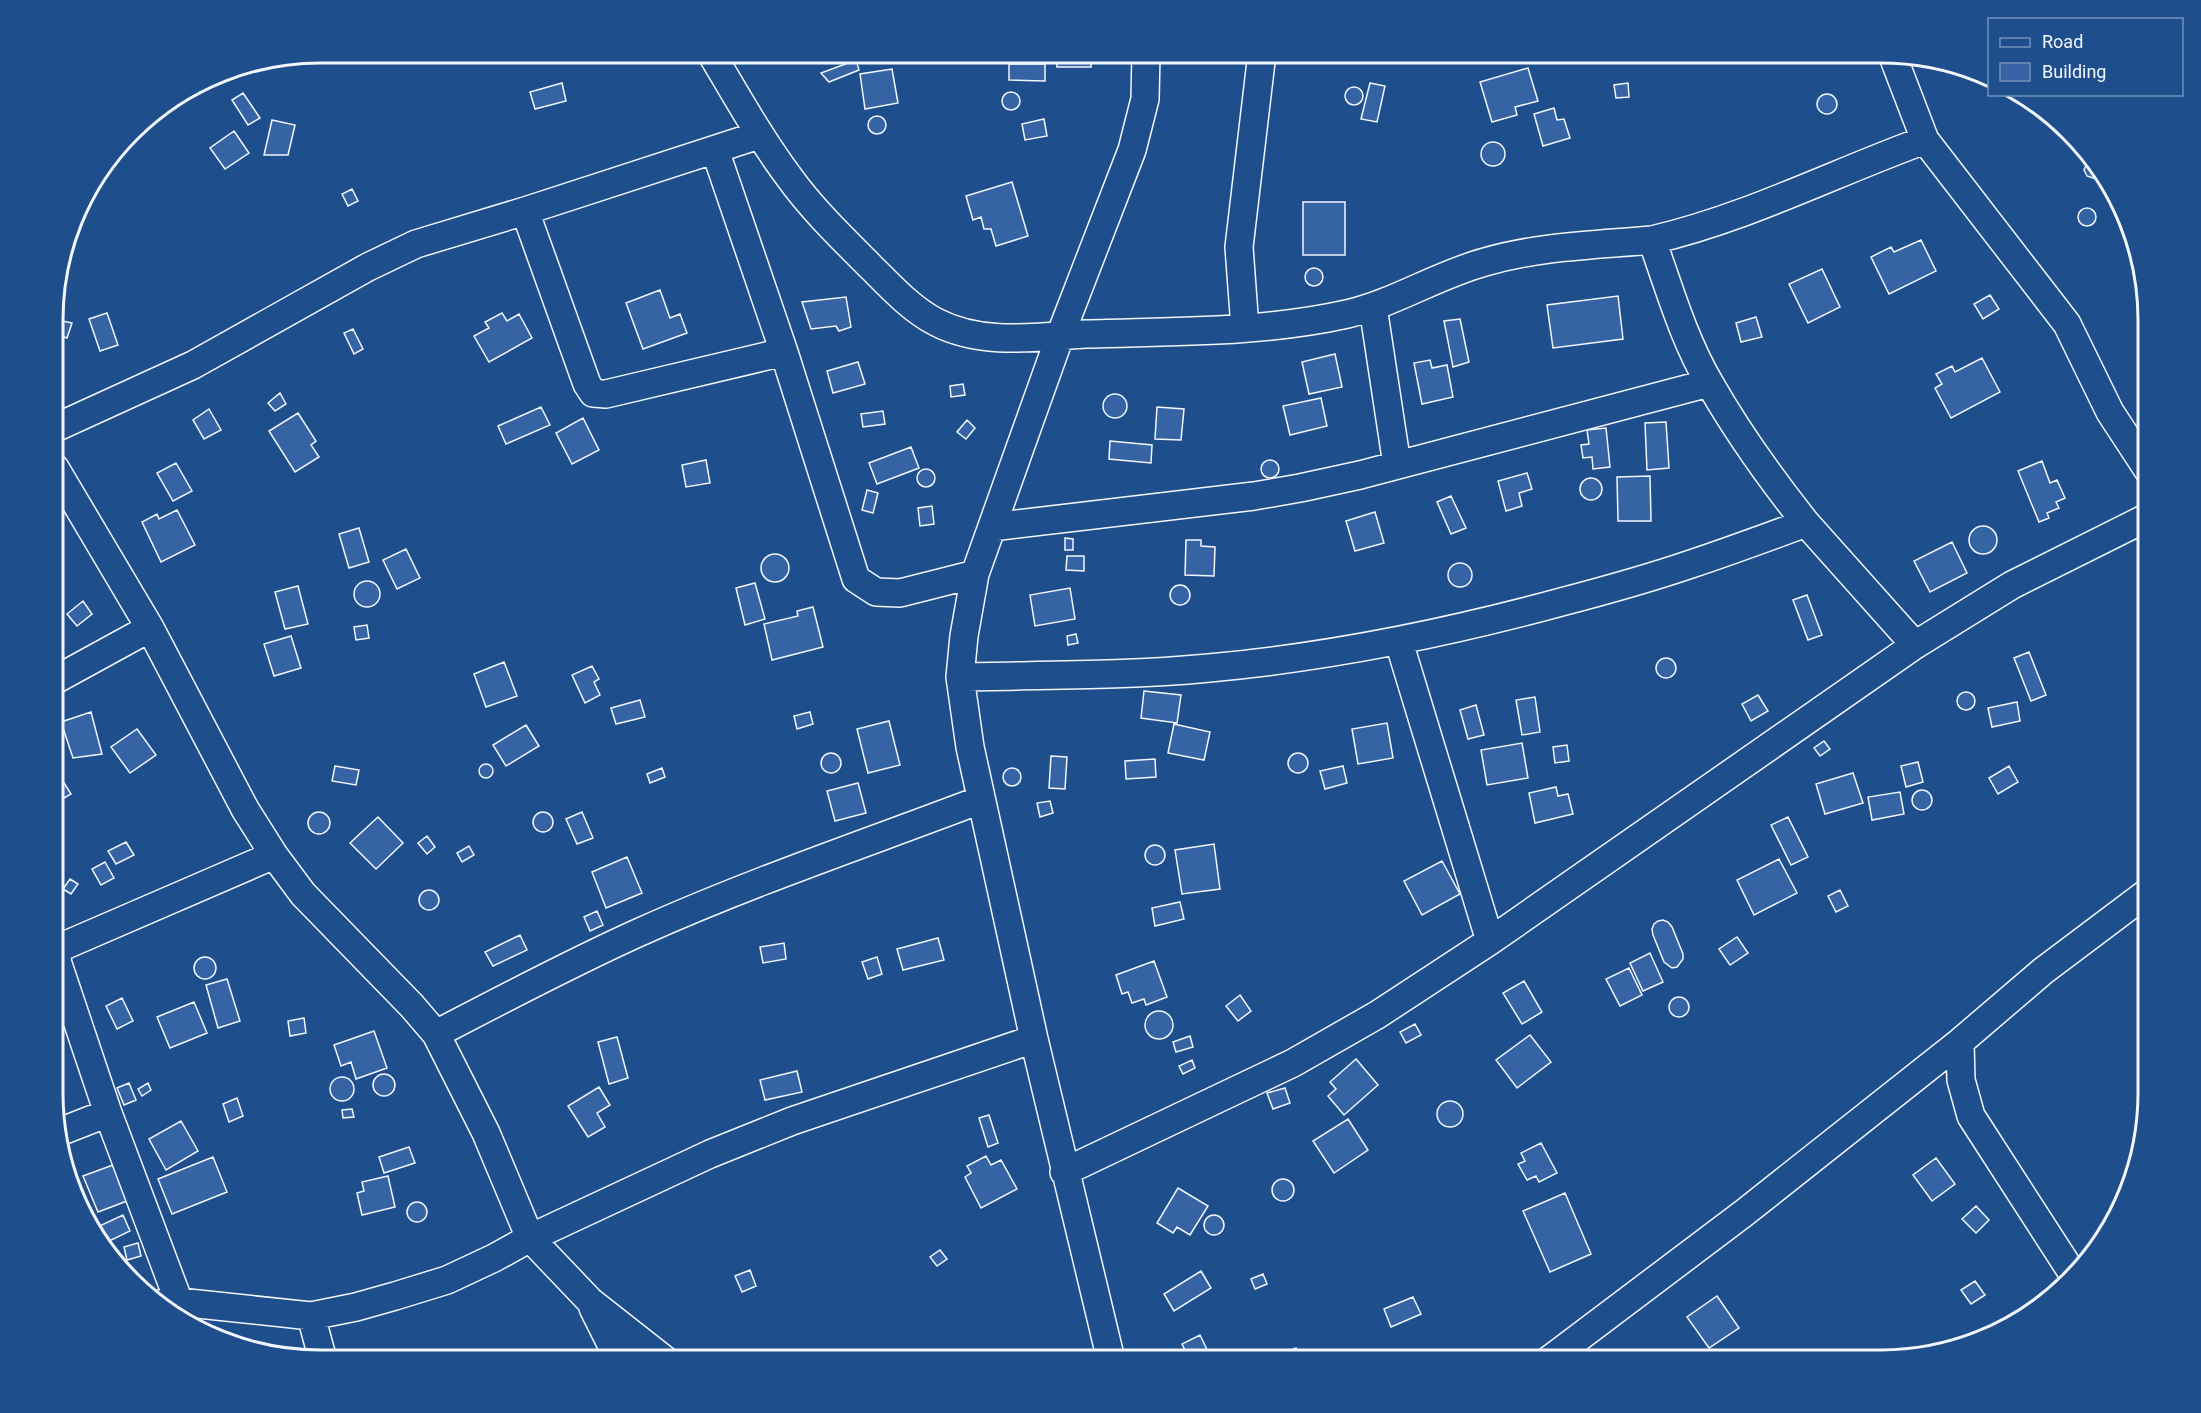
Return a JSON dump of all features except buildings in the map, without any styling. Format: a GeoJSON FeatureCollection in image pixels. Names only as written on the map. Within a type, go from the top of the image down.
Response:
{"type":"FeatureCollection","features":[{"type":"Feature","properties":{"kind":"street"},"geometry":{"type":"LineString","coordinates":[[717,63],[759,135],[791,180],[857,253],[900,296],[935,322],[970,336],[1017,338],[1245,328],[1289,324],[1346,314],[1373,307],[1485,261],[1543,248],[1652,240],[1693,231],[1752,210],[1925,140]]}},
{"type":"Feature","properties":{"kind":"street"},"geometry":{"type":"LineString","coordinates":[[1108,1350],[1064,1172],[980,800],[960,677],[964,636],[975,574],[1060,336],[1132,150],[1145,99],[1146,63]]}},
{"type":"Feature","properties":{"kind":"street"},"geometry":{"type":"LineString","coordinates":[[1245,328],[1239,247],[1261,63]]}},
{"type":"Feature","properties":{"kind":"street"},"geometry":{"type":"LineString","coordinates":[[1896,64],[1925,140],[2067,324],[2110,412],[2138,455]]}},
{"type":"Feature","properties":{"kind":"street"},"geometry":{"type":"LineString","coordinates":[[63,424],[193,365],[397,252],[416,244],[759,135]]}},
{"type":"Feature","properties":{"kind":"street"},"geometry":{"type":"LineString","coordinates":[[715,150],[784,352],[856,579],[876,592],[900,592],[975,574]]}},
{"type":"Feature","properties":{"kind":"street"},"geometry":{"type":"LineString","coordinates":[[525,211],[587,384],[593,393],[606,394],[784,352]]}},
{"type":"Feature","properties":{"kind":"street"},"geometry":{"type":"LineString","coordinates":[[1652,240],[1685,331],[1709,383],[1751,450],[1806,523],[1915,645]]}},
{"type":"Feature","properties":{"kind":"street"},"geometry":{"type":"LineString","coordinates":[[1373,307],[1397,465]]}},
{"type":"Feature","properties":{"kind":"street"},"geometry":{"type":"LineString","coordinates":[[992,527],[1254,496],[1360,475],[1709,383]]}},
{"type":"Feature","properties":{"kind":"street"},"geometry":{"type":"LineString","coordinates":[[63,481],[150,628],[245,809],[274,855],[303,894],[405,998],[436,1034],[486,1133],[530,1238],[590,1302],[652,1350]]}},
{"type":"Feature","properties":{"kind":"street"},"geometry":{"type":"LineString","coordinates":[[1064,1172],[1293,1063],[1377,1015],[1490,941],[1915,645],[2013,585],[2138,522]]}},
{"type":"Feature","properties":{"kind":"street"},"geometry":{"type":"LineString","coordinates":[[960,677],[1127,673],[1209,668],[1399,642],[1506,617],[1594,593],[1689,565],[1806,523]]}},
{"type":"Feature","properties":{"kind":"street"},"geometry":{"type":"LineString","coordinates":[[63,676],[150,628]]}},
{"type":"Feature","properties":{"kind":"street"},"geometry":{"type":"LineString","coordinates":[[1399,642],[1490,941]]}},
{"type":"Feature","properties":{"kind":"street"},"geometry":{"type":"LineString","coordinates":[[436,1034],[557,971],[641,932],[751,886],[980,800]]}},
{"type":"Feature","properties":{"kind":"street"},"geometry":{"type":"LineString","coordinates":[[63,946],[274,855]]}},
{"type":"Feature","properties":{"kind":"street"},"geometry":{"type":"LineString","coordinates":[[1562,1350],[1744,1213],[1960,1042],[2043,971],[2138,900]]}},
{"type":"Feature","properties":{"kind":"street"},"geometry":{"type":"LineString","coordinates":[[63,979],[169,1301]]}},
{"type":"Feature","properties":{"kind":"street"},"geometry":{"type":"LineString","coordinates":[[172,1303],[311,1316],[356,1307],[447,1280],[530,1238],[710,1154],[782,1125],[1034,1039]]}},
{"type":"Feature","properties":{"kind":"street"},"geometry":{"type":"LineString","coordinates":[[1960,1042],[1961,1080],[1971,1116],[2069,1268]]}},
{"type":"Feature","properties":{"kind":"street"},"geometry":{"type":"LineString","coordinates":[[66,1130],[108,1113]]}},
{"type":"Feature","properties":{"kind":"street"},"geometry":{"type":"LineString","coordinates":[[590,1302],[614,1350]]}},
{"type":"Feature","properties":{"kind":"street"},"geometry":{"type":"LineString","coordinates":[[311,1316],[320,1350]]}}]}
